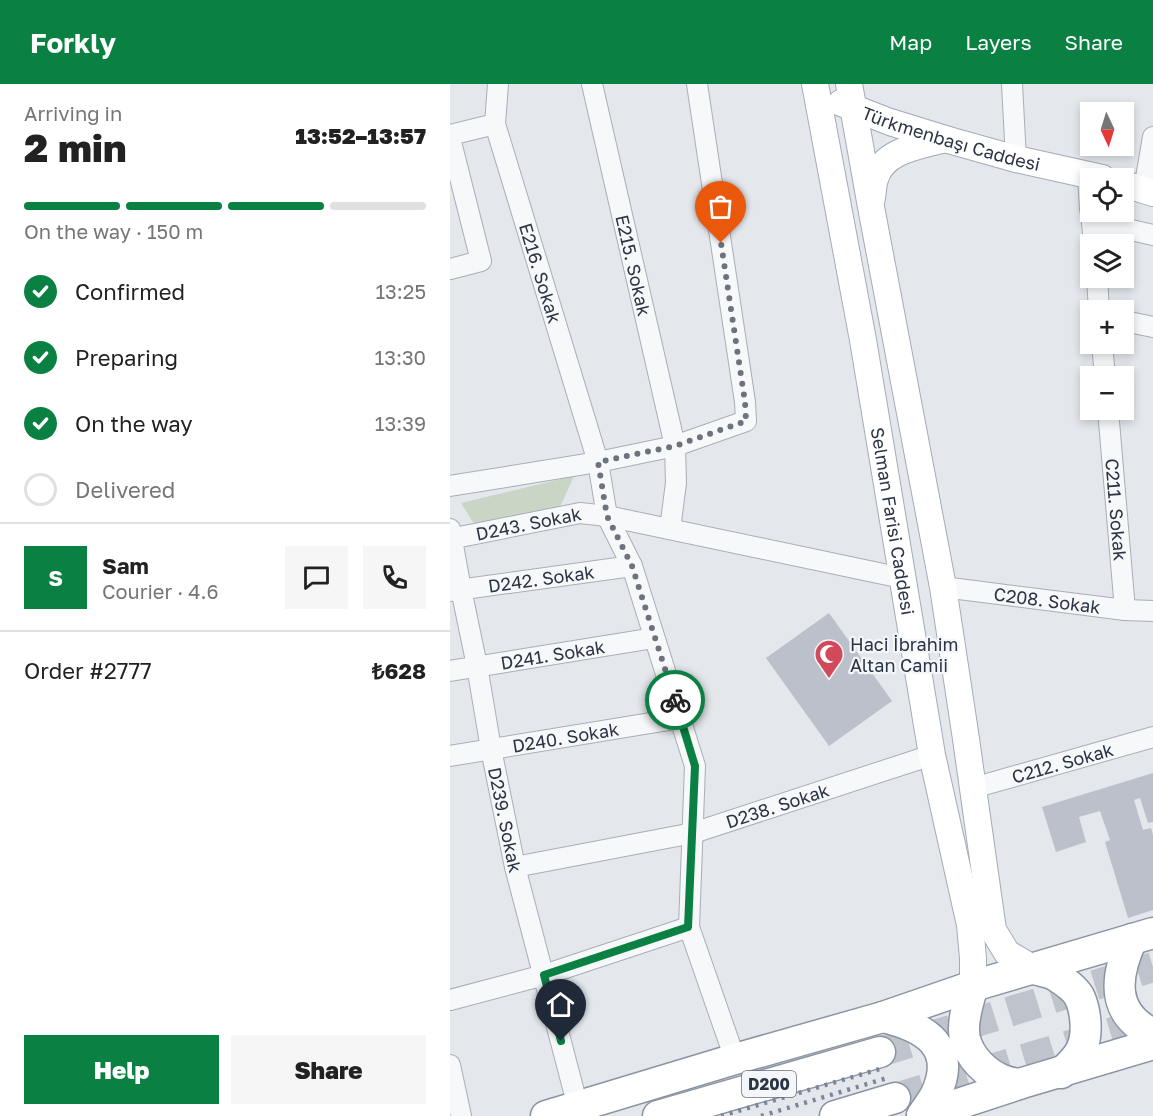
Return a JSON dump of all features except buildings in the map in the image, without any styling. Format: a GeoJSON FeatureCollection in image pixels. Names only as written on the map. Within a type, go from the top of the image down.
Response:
{"type":"FeatureCollection","features":[{"type":"Feature","properties":{"kind":"highway"},"geometry":{"type":"LineString","coordinates":[[546,1116],[883,1017],[973,986],[1143,936]]}},
{"type":"Feature","properties":{"kind":"highway"},"geometry":{"type":"LineString","coordinates":[[1143,936],[1123,961],[1119,990],[1122,1004],[1133,1020],[1153,1034]]}},
{"type":"Feature","properties":{"kind":"highway"},"geometry":{"type":"LineString","coordinates":[[1034,969],[1054,974],[1079,997],[1086,1036],[1082,1050],[1061,1073]]}},
{"type":"Feature","properties":{"kind":"highway"},"geometry":{"type":"LineString","coordinates":[[973,986],[963,1029],[966,1044],[979,1064],[990,1073],[1001,1080],[1019,1084]]}},
{"type":"Feature","properties":{"kind":"highway"},"geometry":{"type":"LineString","coordinates":[[883,1017],[904,1022],[917,1029],[935,1042],[940,1053],[941,1079],[935,1096],[922,1116]]}},
{"type":"Feature","properties":{"kind":"highway"},"geometry":{"type":"LineString","coordinates":[[922,1116],[1153,1044]]}},
{"type":"Feature","properties":{"kind":"highway","name":"D200"},"geometry":{"type":"LineString","coordinates":[[658,1116],[880,1052]]}},
{"type":"Feature","properties":{"kind":"highway"},"geometry":{"type":"LineString","coordinates":[[835,1116],[895,1098]]}},
{"type":"Feature","properties":{"kind":"main road","name":"Türkmenbaşı Caddesi"},"geometry":{"type":"LineString","coordinates":[[811,87],[851,96],[890,122],[1016,159],[1080,174]]}},
{"type":"Feature","properties":{"kind":"main road","name":"Selman Farisi Caddesi"},"geometry":{"type":"LineString","coordinates":[[811,87],[863,340],[932,755],[970,925],[973,986]]}},
{"type":"Feature","properties":{"kind":"main road","name":"Selman Farisi Caddesi"},"geometry":{"type":"LineString","coordinates":[[851,96],[943,586],[993,930],[1007,952],[1034,969]]}},
{"type":"Feature","properties":{"kind":"main road"},"geometry":{"type":"LineString","coordinates":[[871,207],[875,177],[886,161],[903,151],[945,139]]}},
{"type":"Feature","properties":{"kind":"street","name":"E216. Sokak"},"geometry":{"type":"LineString","coordinates":[[498,84],[495,124],[598,462],[607,516],[632,566],[695,766],[688,927]]}},
{"type":"Feature","properties":{"kind":"street","name":"E215. Sokak"},"geometry":{"type":"LineString","coordinates":[[592,84],[675,446],[676,483],[670,529]]}},
{"type":"Feature","properties":{"kind":"street"},"geometry":{"type":"LineString","coordinates":[[450,486],[598,462],[675,446],[746,421],[697,84]]}},
{"type":"Feature","properties":{"kind":"street"},"geometry":{"type":"LineString","coordinates":[[1012,84],[1016,159]]}},
{"type":"Feature","properties":{"kind":"street"},"geometry":{"type":"LineString","coordinates":[[450,269],[481,261],[450,136],[495,124]]}},
{"type":"Feature","properties":{"kind":"street"},"geometry":{"type":"LineString","coordinates":[[1140,189],[1153,136]]}},
{"type":"Feature","properties":{"kind":"street"},"geometry":{"type":"LineString","coordinates":[[1115,222],[1153,235]]}},
{"type":"Feature","properties":{"kind":"street"},"geometry":{"type":"LineString","coordinates":[[1134,323],[1153,327]]}},
{"type":"Feature","properties":{"kind":"street","name":"C211. Sokak"},"geometry":{"type":"LineString","coordinates":[[1109,420],[1125,610]]}},
{"type":"Feature","properties":{"kind":"street","name":"D243. Sokak"},"geometry":{"type":"LineString","coordinates":[[451,536],[580,513],[607,516],[902,578]]}},
{"type":"Feature","properties":{"kind":"street","name":"D239. Sokak"},"geometry":{"type":"LineString","coordinates":[[451,536],[455,590],[477,666],[515,867],[578,1107]]}},
{"type":"Feature","properties":{"kind":"street","name":"D242. Sokak"},"geometry":{"type":"LineString","coordinates":[[455,590],[632,566]]}},
{"type":"Feature","properties":{"kind":"street","name":"C208. Sokak"},"geometry":{"type":"LineString","coordinates":[[943,586],[1125,610],[1153,611]]}},
{"type":"Feature","properties":{"kind":"street","name":"D241. Sokak"},"geometry":{"type":"LineString","coordinates":[[450,671],[654,638]]}},
{"type":"Feature","properties":{"kind":"street","name":"D240. Sokak"},"geometry":{"type":"LineString","coordinates":[[450,756],[681,718]]}},
{"type":"Feature","properties":{"kind":"street","name":"C212. Sokak"},"geometry":{"type":"LineString","coordinates":[[973,788],[1153,737]]}},
{"type":"Feature","properties":{"kind":"street","name":"D238. Sokak"},"geometry":{"type":"LineString","coordinates":[[515,867],[693,833],[932,755]]}},
{"type":"Feature","properties":{"kind":"street"},"geometry":{"type":"LineString","coordinates":[[450,1000],[544,975],[688,927],[735,1059]]}},
{"type":"Feature","properties":{"kind":"street"},"geometry":{"type":"LineString","coordinates":[[450,1065],[461,1116]]}},
{"type":"Feature","properties":{"kind":"green space"},"geometry":{"type":"Polygon","coordinates":[[[574,476],[560,507],[476,527],[461,503],[574,476]]]}},
{"type":"Feature","properties":{"kind":"tunnel"},"geometry":{"type":"LineString","coordinates":[[880,1052],[1153,967]]}},
{"type":"Feature","properties":{"kind":"tunnel"},"geometry":{"type":"LineString","coordinates":[[895,1098],[1153,1020]]}},
{"type":"Feature","properties":{"kind":"railway"},"geometry":{"type":"LineString","coordinates":[[721,1116],[883,1068]]}},
{"type":"Feature","properties":{"kind":"railway"},"geometry":{"type":"LineString","coordinates":[[761,1116],[887,1078]]}},
{"type":"Feature","properties":{"kind":"way so far"},"geometry":{"type":"LineString","coordinates":[[675,700],[632,566],[607,516],[598,462],[675,446],[746,421],[721,243]]}},
{"type":"Feature","properties":{"kind":"place","name":"Haci İbrahim Altan Camii"},"geometry":{"type":"Point","coordinates":[829,680]}},
{"type":"Feature","properties":{"kind":"route"},"geometry":{"type":"LineString","coordinates":[[561,1041],[544,975],[688,927],[695,766],[675,700]]}}]}
